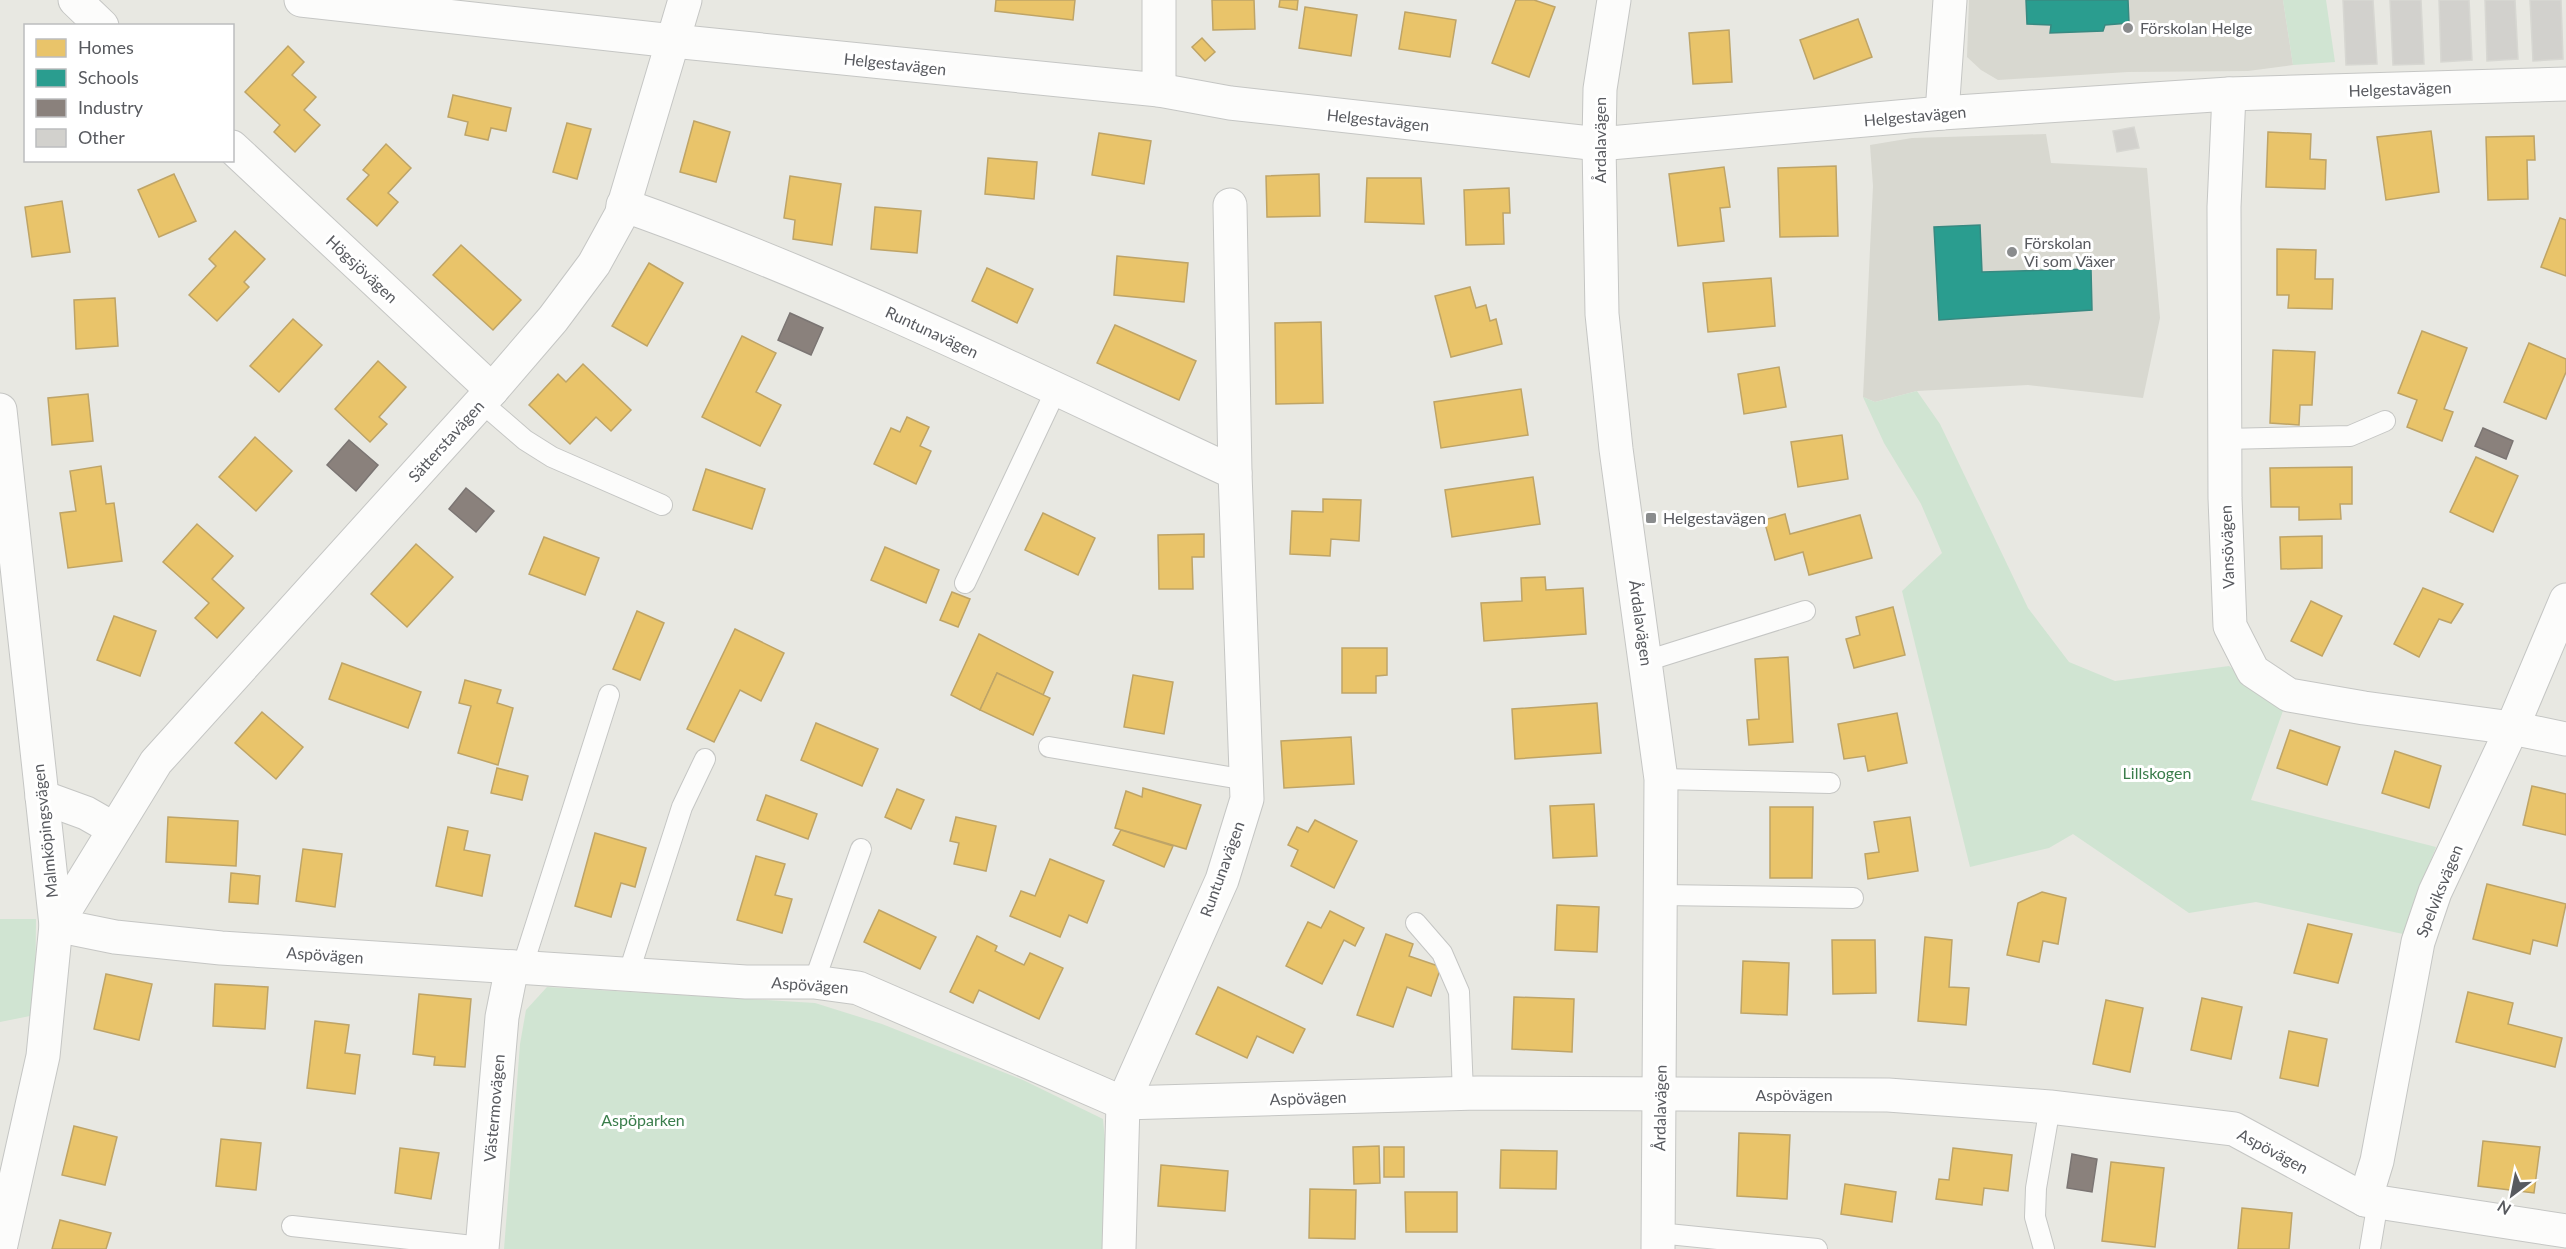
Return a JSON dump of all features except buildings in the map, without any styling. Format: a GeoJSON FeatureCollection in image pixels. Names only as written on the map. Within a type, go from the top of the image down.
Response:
{"type":"FeatureCollection","features":[{"type":"Feature","properties":{"kind":"street"},"geometry":{"type":"LineString","coordinates":[[75,0],[100,24]]}},
{"type":"Feature","properties":{"kind":"street","name":"Helgestavägen"},"geometry":{"type":"LineString","coordinates":[[301,0],[673,41],[1159,90],[1230,103],[1599,144],[1942,113],[2229,94],[2566,84]]}},
{"type":"Feature","properties":{"kind":"street","name":"Sätterstavägen"},"geometry":{"type":"LineString","coordinates":[[56,925],[156,762],[486,396],[553,319],[594,264],[621,215],[685,0]]}},
{"type":"Feature","properties":{"kind":"street"},"geometry":{"type":"LineString","coordinates":[[1159,0],[1159,90]]}},
{"type":"Feature","properties":{"kind":"street","name":"Årdalavägen"},"geometry":{"type":"LineString","coordinates":[[1614,0],[1600,89],[1602,314],[1616,449],[1661,779],[1658,1241]]}},
{"type":"Feature","properties":{"kind":"street"},"geometry":{"type":"LineString","coordinates":[[1942,113],[1950,0]]}},
{"type":"Feature","properties":{"kind":"street","name":"Vansövägen"},"geometry":{"type":"LineString","coordinates":[[2229,94],[2224,207],[2225,439],[2230,626],[2253,671],[2289,695],[2364,708],[2512,728],[2566,739]]}},
{"type":"Feature","properties":{"kind":"street","name":"Högsjövägen"},"geometry":{"type":"LineString","coordinates":[[234,149],[486,396]]}},
{"type":"Feature","properties":{"kind":"street","name":"Runtunavägen"},"geometry":{"type":"LineString","coordinates":[[623,205],[671,222],[898,316],[1235,472]]}},
{"type":"Feature","properties":{"kind":"street","name":"Runtunavägen"},"geometry":{"type":"LineString","coordinates":[[1119,1249],[1123,1103],[1222,880],[1247,799],[1235,472],[1230,205]]}},
{"type":"Feature","properties":{"kind":"street","name":"Malmköpingsvägen"},"geometry":{"type":"LineString","coordinates":[[0,410],[56,925],[43,1056],[0,1249]]}},
{"type":"Feature","properties":{"kind":"street","name":"Spelviksvägen"},"geometry":{"type":"LineString","coordinates":[[2371,1200],[2418,942],[2435,892],[2512,728],[2566,600]]}},
{"type":"Feature","properties":{"kind":"street"},"geometry":{"type":"LineString","coordinates":[[42,797],[86,813],[114,829]]}},
{"type":"Feature","properties":{"kind":"street","name":"Aspövägen"},"geometry":{"type":"LineString","coordinates":[[56,925],[116,937],[221,948],[746,982],[814,982],[858,988],[1123,1103],[1463,1093],[1888,1095],[2050,1107],[2234,1129],[2371,1200],[2566,1231]]}},
{"type":"Feature","properties":{"kind":"street","name":"Västermovägen"},"geometry":{"type":"LineString","coordinates":[[482,1248],[502,1017],[517,967]]}},
{"type":"Feature","properties":{"kind":"lane"},"geometry":{"type":"LineString","coordinates":[[965,583],[1056,390]]}},
{"type":"Feature","properties":{"kind":"lane"},"geometry":{"type":"LineString","coordinates":[[486,396],[525,440],[552,457],[662,505]]}},
{"type":"Feature","properties":{"kind":"lane"},"geometry":{"type":"LineString","coordinates":[[2225,439],[2350,436],[2385,421]]}},
{"type":"Feature","properties":{"kind":"lane"},"geometry":{"type":"LineString","coordinates":[[1646,661],[1805,611]]}},
{"type":"Feature","properties":{"kind":"lane"},"geometry":{"type":"LineString","coordinates":[[517,967],[609,695]]}},
{"type":"Feature","properties":{"kind":"lane"},"geometry":{"type":"LineString","coordinates":[[1049,747],[1246,780]]}},
{"type":"Feature","properties":{"kind":"lane"},"geometry":{"type":"LineString","coordinates":[[628,975],[682,807],[705,759]]}},
{"type":"Feature","properties":{"kind":"lane"},"geometry":{"type":"LineString","coordinates":[[1661,779],[1830,783]]}},
{"type":"Feature","properties":{"kind":"lane"},"geometry":{"type":"LineString","coordinates":[[814,982],[861,849]]}},
{"type":"Feature","properties":{"kind":"lane"},"geometry":{"type":"LineString","coordinates":[[1662,895],[1853,898]]}},
{"type":"Feature","properties":{"kind":"lane"},"geometry":{"type":"LineString","coordinates":[[1416,923],[1442,953],[1459,992],[1463,1093]]}},
{"type":"Feature","properties":{"kind":"lane"},"geometry":{"type":"LineString","coordinates":[[2044,1249],[2035,1217],[2035,1198],[2050,1107]]}},
{"type":"Feature","properties":{"kind":"lane"},"geometry":{"type":"LineString","coordinates":[[2370,1249],[2371,1200]]}},
{"type":"Feature","properties":{"kind":"lane"},"geometry":{"type":"LineString","coordinates":[[292,1226],[482,1248]]}},
{"type":"Feature","properties":{"kind":"lane"},"geometry":{"type":"LineString","coordinates":[[1658,1241],[1817,1249]]}},
{"type":"Feature","properties":{"kind":"shaded area","name":"Förskolan Helge"},"geometry":{"type":"Polygon","coordinates":[[[1969,0],[2283,0],[2293,65],[2248,71],[2128,72],[1998,80],[1981,70],[1967,57],[1969,0]]]}},
{"type":"Feature","properties":{"kind":"shaded area","name":"Förskolan Vi som Växer"},"geometry":{"type":"Polygon","coordinates":[[[2046,134],[2051,163],[2147,168],[2160,318],[2143,398],[2028,385],[1917,391],[1875,402],[1863,397],[1873,186],[1870,145],[1912,138],[2046,134]]]}},
{"type":"Feature","properties":{"kind":"green space"},"geometry":{"type":"Polygon","coordinates":[[[2283,0],[2326,0],[2335,62],[2293,65],[2283,0]]]}},
{"type":"Feature","properties":{"kind":"green space","name":"Lillskogen"},"geometry":{"type":"Polygon","coordinates":[[[1917,391],[1940,424],[2028,608],[2069,662],[2115,681],[2229,666],[2284,708],[2251,800],[2436,847],[2403,934],[2256,902],[2189,913],[2073,834],[2049,848],[1970,867],[1902,591],[1942,553],[1921,504],[1884,443],[1863,397],[1875,402],[1917,391]]]}},
{"type":"Feature","properties":{"kind":"green space"},"geometry":{"type":"Polygon","coordinates":[[[0,919],[36,919],[35,1015],[0,1022],[0,919]]]}},
{"type":"Feature","properties":{"kind":"green space","name":"Aspöparken"},"geometry":{"type":"Polygon","coordinates":[[[547,987],[815,1003],[882,1024],[1023,1080],[1103,1119],[1107,1162],[1108,1249],[504,1249],[520,1044],[526,1010],[547,987]]]}},
{"type":"Feature","properties":{"kind":"place","name":"Förskolan Helge"},"geometry":{"type":"Point","coordinates":[2128,28]}},
{"type":"Feature","properties":{"kind":"place","name":"Förskolan Vi som Växer"},"geometry":{"type":"Point","coordinates":[2012,252]}},
{"type":"Feature","properties":{"kind":"place","name":"Helgestavägen"},"geometry":{"type":"Point","coordinates":[1651,518]}}]}
